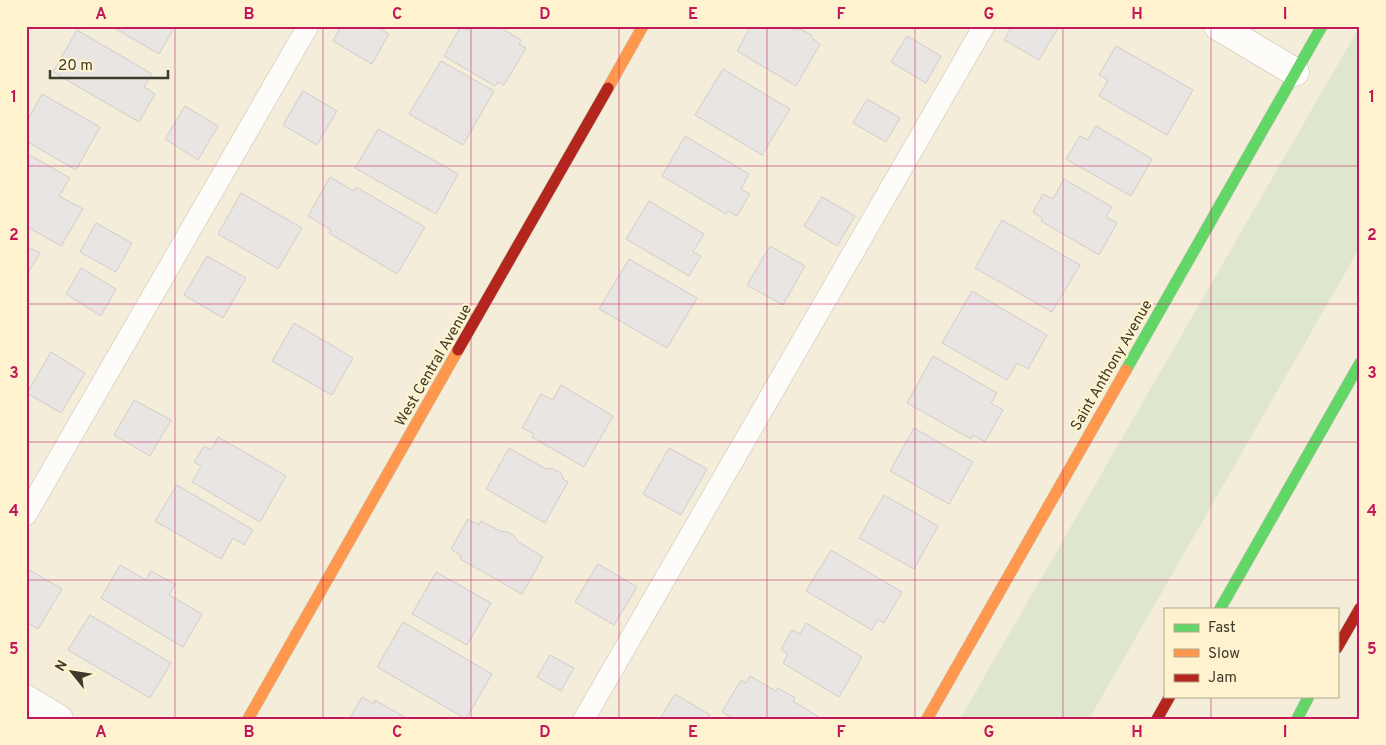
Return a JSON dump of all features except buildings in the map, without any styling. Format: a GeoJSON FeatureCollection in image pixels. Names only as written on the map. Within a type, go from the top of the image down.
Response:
{"type":"FeatureCollection","features":[{"type":"Feature","properties":{"kind":"main road","name":"West Central Avenue"},"geometry":{"type":"LineString","coordinates":[[248,719],[644,26]]}},
{"type":"Feature","properties":{"kind":"main road","name":"Saint Anthony Avenue"},"geometry":{"type":"LineString","coordinates":[[927,719],[1322,26]]}},
{"type":"Feature","properties":{"kind":"main road"},"geometry":{"type":"LineString","coordinates":[[1221,608],[1360,363]]}},
{"type":"Feature","properties":{"kind":"main road"},"geometry":{"type":"LineString","coordinates":[[1338,646],[1360,608]]}},
{"type":"Feature","properties":{"kind":"main road"},"geometry":{"type":"LineString","coordinates":[[1157,719],[1169,698]]}},
{"type":"Feature","properties":{"kind":"main road"},"geometry":{"type":"LineString","coordinates":[[1297,719],[1309,698]]}},
{"type":"Feature","properties":{"kind":"street"},"geometry":{"type":"LineString","coordinates":[[1218,26],[1295,72]]}},
{"type":"Feature","properties":{"kind":"street"},"geometry":{"type":"LineString","coordinates":[[26,699],[59,719]]}},
{"type":"Feature","properties":{"kind":"lane"},"geometry":{"type":"LineString","coordinates":[[26,515],[308,26]]}},
{"type":"Feature","properties":{"kind":"lane"},"geometry":{"type":"LineString","coordinates":[[584,719],[984,26]]}},
{"type":"Feature","properties":{"kind":"green space"},"geometry":{"type":"Polygon","coordinates":[[[1360,26],[1360,247],[1089,719],[960,719],[1360,26]]]}},
{"type":"Feature","properties":{"kind":"traffic: fast"},"geometry":{"type":"LineString","coordinates":[[1126,370],[1322,26]]}},
{"type":"Feature","properties":{"kind":"traffic: fast"},"geometry":{"type":"LineString","coordinates":[[1221,608],[1360,363]]}},
{"type":"Feature","properties":{"kind":"traffic: fast"},"geometry":{"type":"LineString","coordinates":[[1297,719],[1308,698]]}},
{"type":"Feature","properties":{"kind":"traffic: slow"},"geometry":{"type":"LineString","coordinates":[[608,88],[643,26]]}},
{"type":"Feature","properties":{"kind":"traffic: slow"},"geometry":{"type":"LineString","coordinates":[[248,719],[458,350]]}},
{"type":"Feature","properties":{"kind":"traffic: slow"},"geometry":{"type":"LineString","coordinates":[[927,719],[1126,370]]}},
{"type":"Feature","properties":{"kind":"traffic: jam"},"geometry":{"type":"LineString","coordinates":[[458,350],[608,88]]}},
{"type":"Feature","properties":{"kind":"traffic: jam"},"geometry":{"type":"LineString","coordinates":[[1338,646],[1360,608]]}},
{"type":"Feature","properties":{"kind":"traffic: jam"},"geometry":{"type":"LineString","coordinates":[[1157,719],[1169,698]]}}]}
